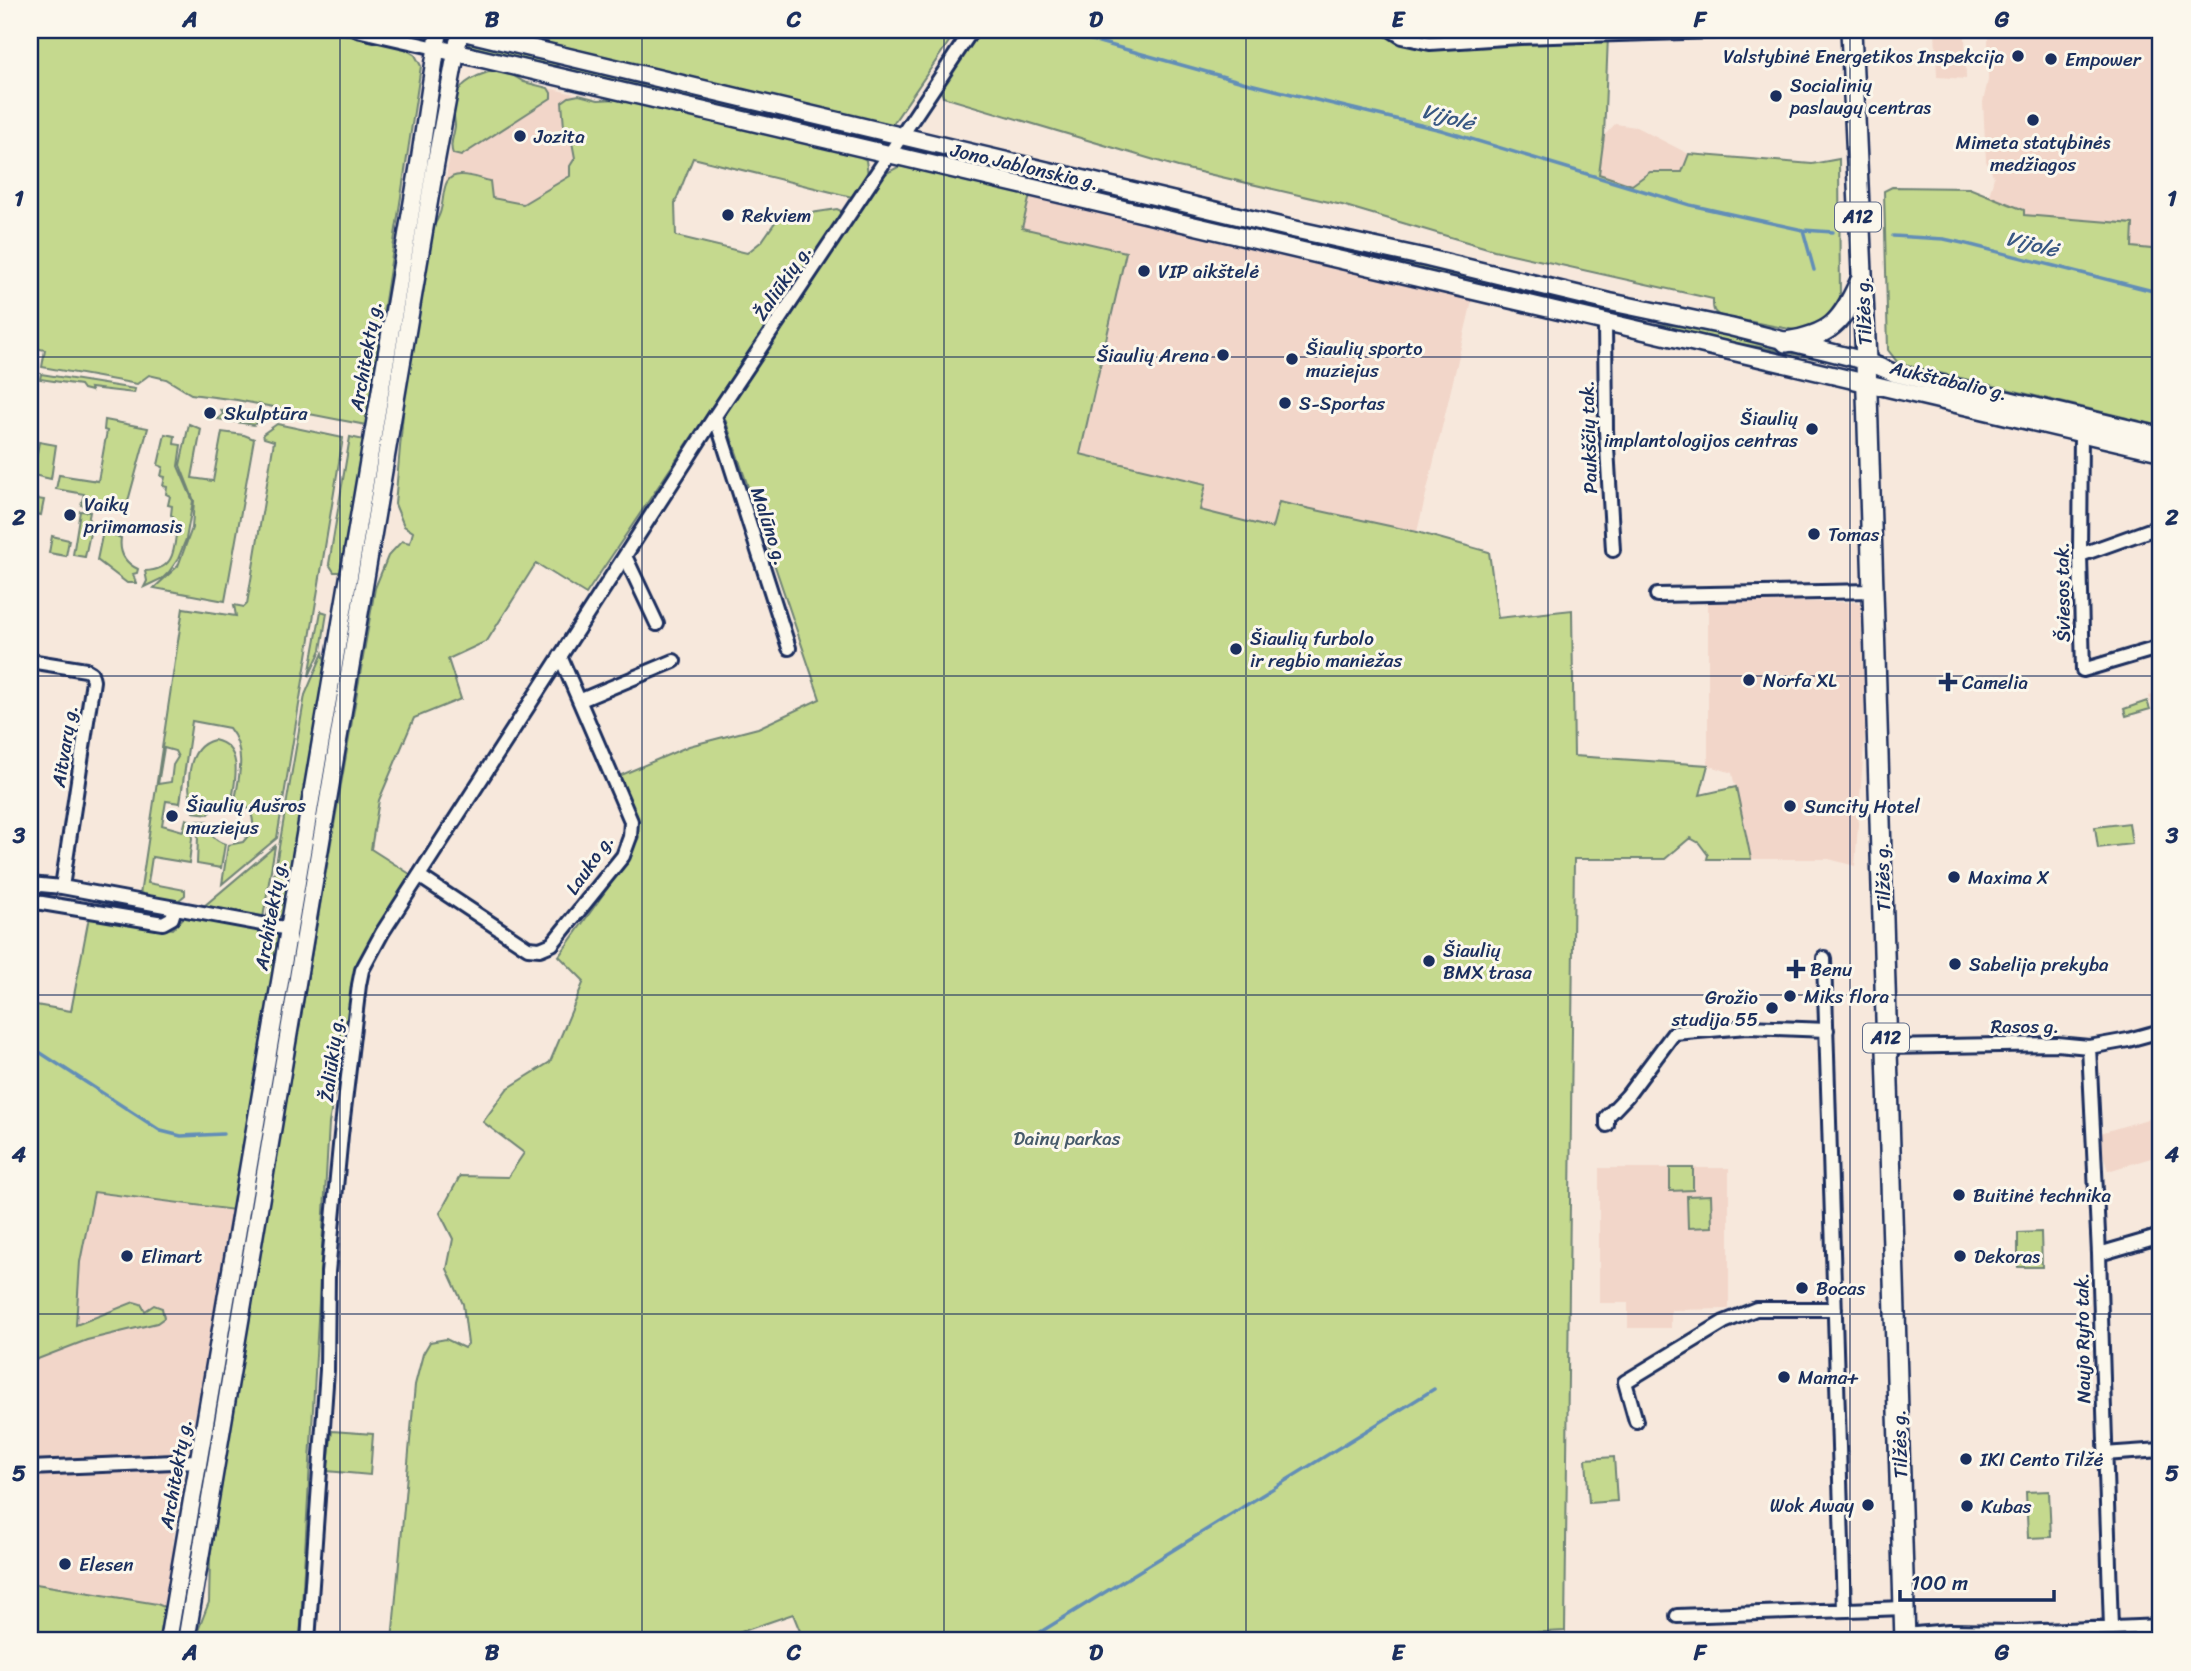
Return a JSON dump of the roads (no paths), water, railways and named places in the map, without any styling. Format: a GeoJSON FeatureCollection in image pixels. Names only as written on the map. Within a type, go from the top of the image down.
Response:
{"type":"FeatureCollection","features":[{"type":"Feature","properties":{"kind":"highway","name":"Tilžės g."},"geometry":{"type":"LineString","coordinates":[[1851,30],[1866,361],[1905,1638]]}},
{"type":"Feature","properties":{"kind":"highway"},"geometry":{"type":"LineString","coordinates":[[1786,342],[1810,338],[1837,324],[1861,278]]}},
{"type":"Feature","properties":{"kind":"main road","name":"Architektų g."},"geometry":{"type":"LineString","coordinates":[[168,1641],[198,1461],[331,785],[404,358],[427,165],[439,30]]}},
{"type":"Feature","properties":{"kind":"main road","name":"Architektų g."},"geometry":{"type":"LineString","coordinates":[[186,1641],[216,1462],[271,1084],[289,929],[386,355],[427,165],[456,53],[459,30]]}},
{"type":"Feature","properties":{"kind":"main road","name":"Jono Jablonskio g."},"geometry":{"type":"LineString","coordinates":[[459,30],[1610,302]]}},
{"type":"Feature","properties":{"kind":"main road","name":"Jono Jablonskio g."},"geometry":{"type":"LineString","coordinates":[[436,48],[1605,323]]}},
{"type":"Feature","properties":{"kind":"main road"},"geometry":{"type":"LineString","coordinates":[[1605,323],[1610,302]]}},
{"type":"Feature","properties":{"kind":"main road","name":"Aukštabalio g."},"geometry":{"type":"LineString","coordinates":[[1610,302],[1866,361],[1894,373],[2161,436]]}},
{"type":"Feature","properties":{"kind":"main road","name":"Aukštabalio g."},"geometry":{"type":"LineString","coordinates":[[1605,323],[2161,452]]}},
{"type":"Feature","properties":{"kind":"main road"},"geometry":{"type":"LineString","coordinates":[[386,355],[404,358]]}},
{"type":"Feature","properties":{"kind":"main road"},"geometry":{"type":"LineString","coordinates":[[314,783],[331,785]]}},
{"type":"Feature","properties":{"kind":"main road"},"geometry":{"type":"LineString","coordinates":[[198,1461],[216,1462]]}},
{"type":"Feature","properties":{"kind":"street"},"geometry":{"type":"LineString","coordinates":[[357,30],[436,48]]}},
{"type":"Feature","properties":{"kind":"street","name":"Žaliūkių g."},"geometry":{"type":"LineString","coordinates":[[308,1641],[327,1370],[328,1272],[359,985],[368,957],[715,416],[972,30]]}},
{"type":"Feature","properties":{"kind":"street"},"geometry":{"type":"LineString","coordinates":[[1391,30],[1402,37],[1430,43],[1488,35],[1749,30]]}},
{"type":"Feature","properties":{"kind":"street","name":"Paukščių tak."},"geometry":{"type":"LineString","coordinates":[[1605,323],[1606,430],[1613,550]]}},
{"type":"Feature","properties":{"kind":"street","name":"Malūno g."},"geometry":{"type":"LineString","coordinates":[[715,416],[789,648]]}},
{"type":"Feature","properties":{"kind":"street","name":"Šviesos tak."},"geometry":{"type":"LineString","coordinates":[[2081,432],[2083,670],[2161,647]]}},
{"type":"Feature","properties":{"kind":"street"},"geometry":{"type":"LineString","coordinates":[[2080,555],[2161,526]]}},
{"type":"Feature","properties":{"kind":"street"},"geometry":{"type":"LineString","coordinates":[[625,556],[657,624]]}},
{"type":"Feature","properties":{"kind":"street"},"geometry":{"type":"LineString","coordinates":[[1657,595],[1872,591]]}},
{"type":"Feature","properties":{"kind":"street","name":"Lauko g."},"geometry":{"type":"LineString","coordinates":[[419,877],[528,948],[540,949],[552,944],[623,856],[630,837],[631,821],[561,656]]}},
{"type":"Feature","properties":{"kind":"street","name":"Aitvarų g."},"geometry":{"type":"LineString","coordinates":[[30,660],[86,670],[91,673],[93,681],[62,887]]}},
{"type":"Feature","properties":{"kind":"street"},"geometry":{"type":"LineString","coordinates":[[581,700],[674,661]]}},
{"type":"Feature","properties":{"kind":"street"},"geometry":{"type":"LineString","coordinates":[[30,884],[62,887],[289,929]]}},
{"type":"Feature","properties":{"kind":"street"},"geometry":{"type":"LineString","coordinates":[[30,901],[163,923],[172,918],[175,908]]}},
{"type":"Feature","properties":{"kind":"street"},"geometry":{"type":"LineString","coordinates":[[1824,958],[1844,1610]]}},
{"type":"Feature","properties":{"kind":"street"},"geometry":{"type":"LineString","coordinates":[[1606,1125],[1607,1117],[1627,1096],[1674,1033],[1748,1027],[1827,1030]]}},
{"type":"Feature","properties":{"kind":"street","name":"Rasos g."},"geometry":{"type":"LineString","coordinates":[[1886,1046],[2057,1044],[2089,1047],[2161,1031]]}},
{"type":"Feature","properties":{"kind":"street","name":"Naujo Ryto tak."},"geometry":{"type":"LineString","coordinates":[[2089,1047],[2099,1254],[2110,1628]]}},
{"type":"Feature","properties":{"kind":"street"},"geometry":{"type":"LineString","coordinates":[[2099,1254],[2161,1236]]}},
{"type":"Feature","properties":{"kind":"street"},"geometry":{"type":"LineString","coordinates":[[1636,1422],[1625,1382],[1724,1322],[1756,1309],[1835,1309]]}},
{"type":"Feature","properties":{"kind":"street"},"geometry":{"type":"LineString","coordinates":[[2104,1454],[2161,1450]]}},
{"type":"Feature","properties":{"kind":"street"},"geometry":{"type":"LineString","coordinates":[[30,1468],[198,1461]]}},
{"type":"Feature","properties":{"kind":"street"},"geometry":{"type":"LineString","coordinates":[[1677,1616],[1904,1608]]}},
{"type":"Feature","properties":{"kind":"street"},"geometry":{"type":"LineString","coordinates":[[1905,1638],[1949,1630],[2017,1632],[2161,1626]]}},
{"type":"Feature","properties":{"kind":"waterway","name":"Vijolė"},"geometry":{"type":"LineString","coordinates":[[1056,30],[1246,83],[1441,130],[1690,205],[1803,230],[1833,232]]}},
{"type":"Feature","properties":{"kind":"waterway"},"geometry":{"type":"LineString","coordinates":[[1803,230],[1814,270]]}},
{"type":"Feature","properties":{"kind":"waterway","name":"Vijolė"},"geometry":{"type":"LineString","coordinates":[[1893,236],[1944,239],[2161,293]]}},
{"type":"Feature","properties":{"kind":"waterway"},"geometry":{"type":"LineString","coordinates":[[30,1046],[161,1131],[181,1136],[223,1134]]}},
{"type":"Feature","properties":{"kind":"waterway"},"geometry":{"type":"LineString","coordinates":[[1026,1641],[1434,1389]]}},
{"type":"Feature","properties":{"kind":"place","name":"Valstybinė Energetikos Inspekcija"},"geometry":{"type":"Point","coordinates":[2018,56]}},
{"type":"Feature","properties":{"kind":"place","name":"Empower"},"geometry":{"type":"Point","coordinates":[2051,59]}},
{"type":"Feature","properties":{"kind":"place","name":"Socialinių paslaugų centras"},"geometry":{"type":"Point","coordinates":[1776,96]}},
{"type":"Feature","properties":{"kind":"place","name":"Mimeta statybinės medžiagos"},"geometry":{"type":"Point","coordinates":[2033,120]}},
{"type":"Feature","properties":{"kind":"place","name":"Jozita"},"geometry":{"type":"Point","coordinates":[520,136]}},
{"type":"Feature","properties":{"kind":"place","name":"Rekviem"},"geometry":{"type":"Point","coordinates":[728,215]}},
{"type":"Feature","properties":{"kind":"place","name":"VIP aikštelė"},"geometry":{"type":"Point","coordinates":[1144,271]}},
{"type":"Feature","properties":{"kind":"place","name":"Šiaulių Arena"},"geometry":{"type":"Point","coordinates":[1223,355]}},
{"type":"Feature","properties":{"kind":"place","name":"Šiaulių sporto muziejus"},"geometry":{"type":"Point","coordinates":[1292,359]}},
{"type":"Feature","properties":{"kind":"place","name":"S-Sportas"},"geometry":{"type":"Point","coordinates":[1285,403]}},
{"type":"Feature","properties":{"kind":"place","name":"Skulptūra"},"geometry":{"type":"Point","coordinates":[210,413]}},
{"type":"Feature","properties":{"kind":"place","name":"Šiaulių implantologijos centras"},"geometry":{"type":"Point","coordinates":[1812,429]}},
{"type":"Feature","properties":{"kind":"place","name":"Vaikų priimamasis"},"geometry":{"type":"Point","coordinates":[70,515]}},
{"type":"Feature","properties":{"kind":"place","name":"Tomas"},"geometry":{"type":"Point","coordinates":[1814,534]}},
{"type":"Feature","properties":{"kind":"place","name":"Šiaulių furbolo ir regbio maniežas"},"geometry":{"type":"Point","coordinates":[1236,649]}},
{"type":"Feature","properties":{"kind":"place","name":"Norfa XL"},"geometry":{"type":"Point","coordinates":[1749,680]}},
{"type":"Feature","properties":{"kind":"place","name":"Camelia"},"geometry":{"type":"Point","coordinates":[1948,682]}},
{"type":"Feature","properties":{"kind":"place","name":"Suncity Hotel"},"geometry":{"type":"Point","coordinates":[1790,806]}},
{"type":"Feature","properties":{"kind":"place","name":"Šiaulių Aušros muziejus"},"geometry":{"type":"Point","coordinates":[172,816]}},
{"type":"Feature","properties":{"kind":"place","name":"Maxima X"},"geometry":{"type":"Point","coordinates":[1954,877]}},
{"type":"Feature","properties":{"kind":"place","name":"Šiaulių BMX trasa"},"geometry":{"type":"Point","coordinates":[1429,961]}},
{"type":"Feature","properties":{"kind":"place","name":"Sabelija prekyba"},"geometry":{"type":"Point","coordinates":[1955,964]}},
{"type":"Feature","properties":{"kind":"place","name":"Benu"},"geometry":{"type":"Point","coordinates":[1796,969]}},
{"type":"Feature","properties":{"kind":"place","name":"Miks flora"},"geometry":{"type":"Point","coordinates":[1790,996]}},
{"type":"Feature","properties":{"kind":"place","name":"Grožio studija 55"},"geometry":{"type":"Point","coordinates":[1772,1008]}},
{"type":"Feature","properties":{"kind":"place","name":"Buitinė technika"},"geometry":{"type":"Point","coordinates":[1959,1195]}},
{"type":"Feature","properties":{"kind":"place","name":"Elimart"},"geometry":{"type":"Point","coordinates":[127,1256]}},
{"type":"Feature","properties":{"kind":"place","name":"Dekoras"},"geometry":{"type":"Point","coordinates":[1960,1256]}},
{"type":"Feature","properties":{"kind":"place","name":"Bocas"},"geometry":{"type":"Point","coordinates":[1802,1288]}},
{"type":"Feature","properties":{"kind":"place","name":"Mama+"},"geometry":{"type":"Point","coordinates":[1784,1377]}},
{"type":"Feature","properties":{"kind":"place","name":"IKI Cento Tilžė"},"geometry":{"type":"Point","coordinates":[1966,1459]}},
{"type":"Feature","properties":{"kind":"place","name":"Wok Away"},"geometry":{"type":"Point","coordinates":[1868,1505]}},
{"type":"Feature","properties":{"kind":"place","name":"Kubas"},"geometry":{"type":"Point","coordinates":[1967,1506]}},
{"type":"Feature","properties":{"kind":"place","name":"Elesen"},"geometry":{"type":"Point","coordinates":[65,1564]}},
{"type":"Feature","properties":{"kind":"park label","name":"Dainų parkas"},"geometry":{"type":"Point","coordinates":[1067,1138]}}]}
